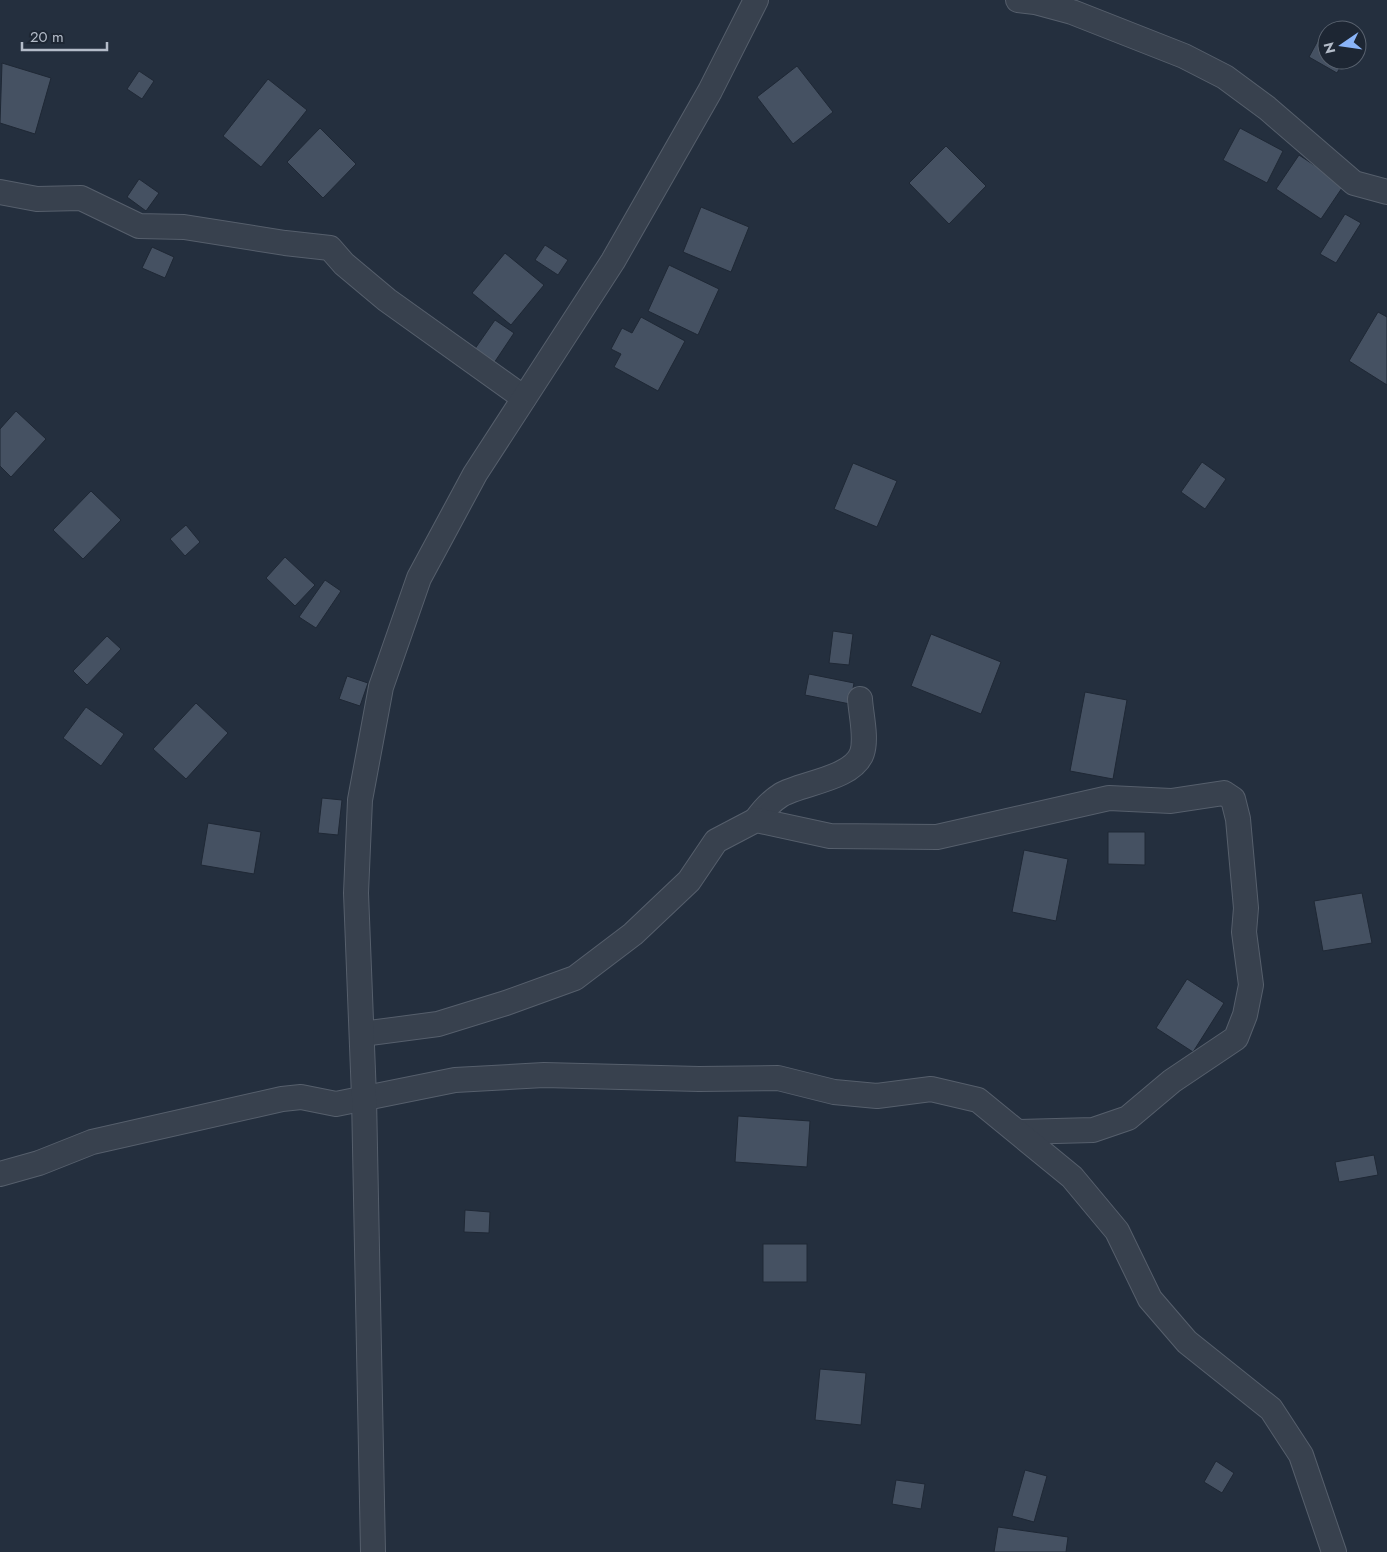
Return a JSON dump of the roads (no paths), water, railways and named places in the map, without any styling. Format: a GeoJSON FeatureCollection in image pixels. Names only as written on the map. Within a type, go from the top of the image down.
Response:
{"type":"FeatureCollection","features":[{"type":"Feature","properties":{"kind":"street"},"geometry":{"type":"LineString","coordinates":[[373,1552],[364,1097],[356,893],[360,800],[381,687],[420,578],[475,474],[613,260],[710,91],[756,0]]}},
{"type":"Feature","properties":{"kind":"street"},"geometry":{"type":"LineString","coordinates":[[1018,0],[1035,2],[1072,12],[1184,56],[1217,73],[1267,108],[1354,183],[1387,192]]}},
{"type":"Feature","properties":{"kind":"street"},"geometry":{"type":"LineString","coordinates":[[0,192],[37,198],[81,198],[139,226],[184,227],[330,248],[344,264],[386,300],[524,398]]}},
{"type":"Feature","properties":{"kind":"street"},"geometry":{"type":"LineString","coordinates":[[362,1034],[438,1024],[506,1004],[575,978],[633,934],[682,888],[716,841],[756,820],[766,807],[782,794],[804,788],[852,767],[862,753],[863,729],[860,699]]}},
{"type":"Feature","properties":{"kind":"street"},"geometry":{"type":"LineString","coordinates":[[756,820],[830,836],[937,836],[1109,798],[1171,801],[1224,794],[1233,799],[1238,819],[1246,908],[1244,932],[1251,985],[1245,1015],[1236,1038],[1172,1081],[1128,1118],[1093,1130],[1019,1132]]}},
{"type":"Feature","properties":{"kind":"street"},"geometry":{"type":"LineString","coordinates":[[0,1174],[39,1163],[92,1142],[282,1099],[301,1096],[336,1104],[455,1080],[544,1075],[699,1079],[778,1078],[834,1092],[877,1096],[931,1089],[978,1100],[1072,1177],[1117,1231],[1150,1299],[1187,1342],[1271,1409],[1301,1454],[1334,1552]]}}]}
